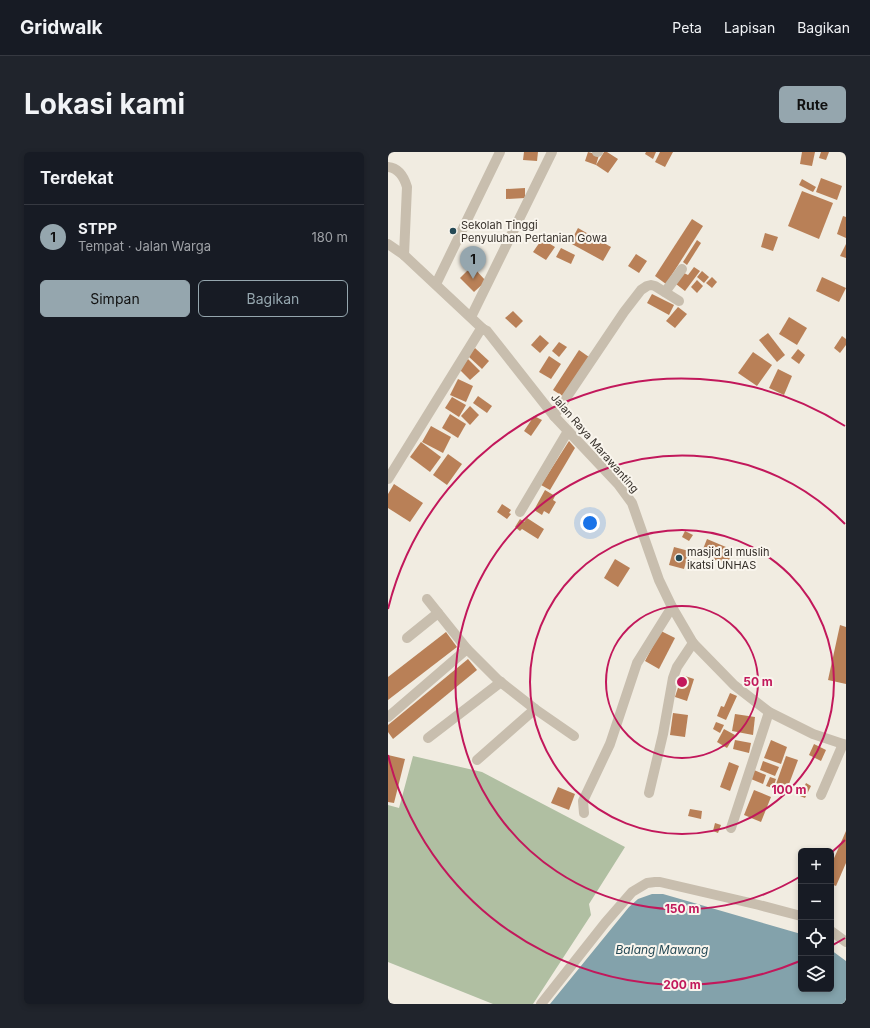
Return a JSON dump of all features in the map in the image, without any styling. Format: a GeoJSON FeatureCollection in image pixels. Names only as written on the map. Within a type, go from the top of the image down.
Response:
{"type":"FeatureCollection","features":[{"type":"Feature","properties":{"kind":"street"},"geometry":{"type":"LineString","coordinates":[[436,284],[500,152]]}},
{"type":"Feature","properties":{"kind":"street"},"geometry":{"type":"LineString","coordinates":[[471,317],[552,152]]}},
{"type":"Feature","properties":{"kind":"street"},"geometry":{"type":"LineString","coordinates":[[388,167],[394,168],[398,171],[407,187],[404,254]]}},
{"type":"Feature","properties":{"kind":"street","name":"Jalan Raya Marawanting"},"geometry":{"type":"LineString","coordinates":[[388,244],[404,254],[486,331],[554,416],[618,484],[632,503],[659,580],[672,608],[693,643],[734,685],[769,712],[813,734],[844,745]]}},
{"type":"Feature","properties":{"kind":"street"},"geometry":{"type":"LineString","coordinates":[[665,292],[682,269]]}},
{"type":"Feature","properties":{"kind":"street"},"geometry":{"type":"LineString","coordinates":[[554,416],[624,312],[641,290],[651,285],[679,301]]}},
{"type":"Feature","properties":{"kind":"street"},"geometry":{"type":"LineString","coordinates":[[390,473],[479,332],[483,329]]}},
{"type":"Feature","properties":{"kind":"street"},"geometry":{"type":"LineString","coordinates":[[520,512],[568,431]]}},
{"type":"Feature","properties":{"kind":"street"},"geometry":{"type":"LineString","coordinates":[[427,599],[467,649],[501,682],[574,736]]}},
{"type":"Feature","properties":{"kind":"street"},"geometry":{"type":"LineString","coordinates":[[584,813],[583,801],[610,744],[637,663],[672,608]]}},
{"type":"Feature","properties":{"kind":"street"},"geometry":{"type":"LineString","coordinates":[[407,638],[438,612]]}},
{"type":"Feature","properties":{"kind":"street"},"geometry":{"type":"LineString","coordinates":[[649,792],[677,667],[693,643]]}},
{"type":"Feature","properties":{"kind":"street"},"geometry":{"type":"LineString","coordinates":[[388,717],[467,649]]}},
{"type":"Feature","properties":{"kind":"street"},"geometry":{"type":"LineString","coordinates":[[428,738],[501,682]]}},
{"type":"Feature","properties":{"kind":"street"},"geometry":{"type":"LineString","coordinates":[[477,760],[536,709]]}},
{"type":"Feature","properties":{"kind":"street"},"geometry":{"type":"LineString","coordinates":[[731,828],[769,712]]}},
{"type":"Feature","properties":{"kind":"street"},"geometry":{"type":"LineString","coordinates":[[821,795],[844,745]]}},
{"type":"Feature","properties":{"kind":"street"},"geometry":{"type":"LineString","coordinates":[[541,1004],[605,923],[632,892],[647,883],[660,882],[798,915]]}},
{"type":"Feature","properties":{"kind":"street"},"geometry":{"type":"LineString","coordinates":[[834,933],[846,942]]}},
{"type":"Feature","properties":{"kind":"green space"},"geometry":{"type":"Polygon","coordinates":[[[413,756],[482,772],[625,847],[589,904],[591,915],[533,1004],[493,1004],[388,962],[388,805],[399,808],[413,756]]]}},
{"type":"Feature","properties":{"kind":"water","name":"Balang Mawang"},"geometry":{"type":"Polygon","coordinates":[[[652,894],[663,894],[798,933],[798,992],[834,992],[834,952],[846,961],[846,1004],[550,1004],[629,907],[638,899],[652,894]]]}},
{"type":"Feature","properties":{"kind":"building"},"geometry":{"type":"Polygon","coordinates":[[[524,152],[538,152],[537,161],[523,160],[524,152]]]}},
{"type":"Feature","properties":{"kind":"building"},"geometry":{"type":"Polygon","coordinates":[[[588,152],[599,155],[596,165],[585,161],[588,152]]]}},
{"type":"Feature","properties":{"kind":"building"},"geometry":{"type":"Polygon","coordinates":[[[604,152],[607,152],[618,159],[608,173],[596,165],[604,152]]]}},
{"type":"Feature","properties":{"kind":"building"},"geometry":{"type":"Polygon","coordinates":[[[646,152],[656,152],[653,159],[645,154],[646,152]]]}},
{"type":"Feature","properties":{"kind":"building"},"geometry":{"type":"Polygon","coordinates":[[[660,152],[673,152],[665,167],[655,162],[660,152]]]}},
{"type":"Feature","properties":{"kind":"building"},"geometry":{"type":"Polygon","coordinates":[[[802,152],[815,152],[812,166],[800,164],[802,152]]]}},
{"type":"Feature","properties":{"kind":"building"},"geometry":{"type":"Polygon","coordinates":[[[821,152],[829,152],[826,160],[819,158],[821,152]]]}},
{"type":"Feature","properties":{"kind":"building"},"geometry":{"type":"Polygon","coordinates":[[[821,178],[842,186],[837,200],[816,192],[821,178]]]}},
{"type":"Feature","properties":{"kind":"building"},"geometry":{"type":"Polygon","coordinates":[[[802,179],[816,187],[813,192],[799,185],[802,179]]]}},
{"type":"Feature","properties":{"kind":"building"},"geometry":{"type":"Polygon","coordinates":[[[525,188],[525,198],[506,199],[506,189],[525,188]]]}},
{"type":"Feature","properties":{"kind":"building"},"geometry":{"type":"Polygon","coordinates":[[[802,191],[833,203],[819,239],[788,226],[802,191]]]}},
{"type":"Feature","properties":{"kind":"building"},"geometry":{"type":"Polygon","coordinates":[[[843,216],[846,217],[846,238],[837,234],[843,216]]]}},
{"type":"Feature","properties":{"kind":"building"},"geometry":{"type":"Polygon","coordinates":[[[692,219],[703,226],[666,284],[655,276],[692,219]]]}},
{"type":"Feature","properties":{"kind":"building"},"geometry":{"type":"Polygon","coordinates":[[[578,228],[611,247],[603,261],[570,243],[578,228]]]}},
{"type":"Feature","properties":{"kind":"building"},"geometry":{"type":"Polygon","coordinates":[[[765,233],[778,237],[773,251],[761,247],[765,233]]]}},
{"type":"Feature","properties":{"kind":"building"},"geometry":{"type":"Polygon","coordinates":[[[542,239],[555,247],[546,260],[533,252],[542,239]]]}},
{"type":"Feature","properties":{"kind":"building"},"geometry":{"type":"Polygon","coordinates":[[[697,240],[701,243],[687,265],[683,262],[697,240]]]}},
{"type":"Feature","properties":{"kind":"building"},"geometry":{"type":"Polygon","coordinates":[[[846,244],[846,258],[840,256],[846,244]]]}},
{"type":"Feature","properties":{"kind":"building"},"geometry":{"type":"Polygon","coordinates":[[[561,248],[575,255],[571,264],[556,257],[561,248]]]}},
{"type":"Feature","properties":{"kind":"building"},"geometry":{"type":"Polygon","coordinates":[[[636,254],[647,261],[639,273],[628,266],[636,254]]]}},
{"type":"Feature","properties":{"kind":"building"},"geometry":{"type":"Polygon","coordinates":[[[472,266],[486,281],[474,292],[460,278],[472,266]]]}},
{"type":"Feature","properties":{"kind":"building"},"geometry":{"type":"Polygon","coordinates":[[[694,267],[700,271],[685,291],[676,284],[684,273],[688,275],[694,267]]]}},
{"type":"Feature","properties":{"kind":"building"},"geometry":{"type":"Polygon","coordinates":[[[702,271],[709,277],[704,283],[697,277],[702,271]]]}},
{"type":"Feature","properties":{"kind":"building"},"geometry":{"type":"Polygon","coordinates":[[[712,277],[717,282],[712,288],[706,283],[712,277]]]}},
{"type":"Feature","properties":{"kind":"building"},"geometry":{"type":"Polygon","coordinates":[[[822,277],[846,288],[839,302],[816,291],[822,277]]]}},
{"type":"Feature","properties":{"kind":"building"},"geometry":{"type":"Polygon","coordinates":[[[697,280],[703,286],[697,293],[691,287],[697,280]]]}},
{"type":"Feature","properties":{"kind":"building"},"geometry":{"type":"Polygon","coordinates":[[[652,294],[674,305],[669,315],[647,303],[652,294]]]}},
{"type":"Feature","properties":{"kind":"building"},"geometry":{"type":"Polygon","coordinates":[[[678,307],[687,314],[675,328],[666,321],[678,307]]]}},
{"type":"Feature","properties":{"kind":"building"},"geometry":{"type":"Polygon","coordinates":[[[513,311],[523,321],[516,328],[505,318],[513,311]]]}},
{"type":"Feature","properties":{"kind":"building"},"geometry":{"type":"Polygon","coordinates":[[[789,317],[807,328],[797,345],[779,334],[789,317]]]}},
{"type":"Feature","properties":{"kind":"building"},"geometry":{"type":"Polygon","coordinates":[[[768,333],[785,355],[777,362],[759,340],[768,333]]]}},
{"type":"Feature","properties":{"kind":"building"},"geometry":{"type":"Polygon","coordinates":[[[540,335],[549,343],[540,353],[531,345],[540,335]]]}},
{"type":"Feature","properties":{"kind":"building"},"geometry":{"type":"Polygon","coordinates":[[[842,336],[846,339],[846,345],[840,353],[834,348],[842,336]]]}},
{"type":"Feature","properties":{"kind":"building"},"geometry":{"type":"Polygon","coordinates":[[[559,342],[567,347],[559,357],[552,351],[559,342]]]}},
{"type":"Feature","properties":{"kind":"building"},"geometry":{"type":"Polygon","coordinates":[[[475,348],[489,361],[482,369],[468,356],[475,348]]]}},
{"type":"Feature","properties":{"kind":"building"},"geometry":{"type":"Polygon","coordinates":[[[798,349],[805,355],[799,364],[791,358],[798,349]]]}},
{"type":"Feature","properties":{"kind":"building"},"geometry":{"type":"Polygon","coordinates":[[[579,350],[589,357],[564,397],[553,390],[579,350]]]}},
{"type":"Feature","properties":{"kind":"building"},"geometry":{"type":"Polygon","coordinates":[[[753,352],[772,365],[757,386],[738,373],[753,352]]]}},
{"type":"Feature","properties":{"kind":"building"},"geometry":{"type":"Polygon","coordinates":[[[549,356],[561,364],[551,379],[539,372],[549,356]]]}},
{"type":"Feature","properties":{"kind":"building"},"geometry":{"type":"Polygon","coordinates":[[[468,359],[480,371],[470,380],[458,368],[468,359]]]}},
{"type":"Feature","properties":{"kind":"building"},"geometry":{"type":"Polygon","coordinates":[[[778,369],[792,376],[784,395],[769,388],[778,369]]]}},
{"type":"Feature","properties":{"kind":"building"},"geometry":{"type":"Polygon","coordinates":[[[458,379],[473,386],[466,402],[450,395],[458,379]]]}},
{"type":"Feature","properties":{"kind":"building"},"geometry":{"type":"Polygon","coordinates":[[[478,396],[492,406],[487,413],[473,403],[478,396]]]}},
{"type":"Feature","properties":{"kind":"building"},"geometry":{"type":"Polygon","coordinates":[[[452,397],[466,405],[459,417],[445,408],[452,397]]]}},
{"type":"Feature","properties":{"kind":"building"},"geometry":{"type":"Polygon","coordinates":[[[470,406],[479,415],[470,425],[461,416],[470,406]]]}},
{"type":"Feature","properties":{"kind":"building"},"geometry":{"type":"Polygon","coordinates":[[[450,414],[466,424],[458,438],[442,428],[450,414]]]}},
{"type":"Feature","properties":{"kind":"building"},"geometry":{"type":"Polygon","coordinates":[[[534,416],[542,420],[531,436],[524,431],[534,416]]]}},
{"type":"Feature","properties":{"kind":"building"},"geometry":{"type":"Polygon","coordinates":[[[431,426],[451,437],[443,453],[422,442],[431,426]]]}},
{"type":"Feature","properties":{"kind":"building"},"geometry":{"type":"Polygon","coordinates":[[[569,441],[575,448],[550,490],[541,485],[569,441]]]}},
{"type":"Feature","properties":{"kind":"building"},"geometry":{"type":"Polygon","coordinates":[[[421,442],[441,457],[430,472],[410,457],[421,442]]]}},
{"type":"Feature","properties":{"kind":"building"},"geometry":{"type":"Polygon","coordinates":[[[448,454],[462,464],[447,485],[433,475],[448,454]]]}},
{"type":"Feature","properties":{"kind":"building"},"geometry":{"type":"Polygon","coordinates":[[[394,484],[423,503],[410,522],[388,508],[388,494],[394,484]]]}},
{"type":"Feature","properties":{"kind":"building"},"geometry":{"type":"Polygon","coordinates":[[[545,490],[555,496],[553,500],[556,502],[549,514],[544,511],[542,515],[534,510],[545,490]]]}},
{"type":"Feature","properties":{"kind":"building"},"geometry":{"type":"Polygon","coordinates":[[[502,504],[511,510],[509,513],[511,514],[507,519],[497,512],[502,504]]]}},
{"type":"Feature","properties":{"kind":"building"},"geometry":{"type":"Polygon","coordinates":[[[527,518],[544,529],[538,539],[522,529],[520,531],[515,527],[520,519],[524,522],[527,518]]]}},
{"type":"Feature","properties":{"kind":"building"},"geometry":{"type":"Polygon","coordinates":[[[685,531],[693,535],[689,541],[682,537],[685,531]]]}},
{"type":"Feature","properties":{"kind":"building"},"geometry":{"type":"Polygon","coordinates":[[[707,539],[733,550],[727,565],[701,554],[707,539]]]}},
{"type":"Feature","properties":{"kind":"building","name":"masjid al muslih ikatsi UNHAS"},"geometry":{"type":"Polygon","coordinates":[[[674,547],[689,551],[684,569],[669,565],[674,547]]]}},
{"type":"Feature","properties":{"kind":"building"},"geometry":{"type":"Polygon","coordinates":[[[615,559],[630,568],[618,587],[604,578],[615,559]]]}},
{"type":"Feature","properties":{"kind":"building"},"geometry":{"type":"Polygon","coordinates":[[[840,625],[846,627],[846,684],[828,680],[840,625]]]}},
{"type":"Feature","properties":{"kind":"building"},"geometry":{"type":"Polygon","coordinates":[[[661,631],[675,638],[659,669],[645,661],[661,631]]]}},
{"type":"Feature","properties":{"kind":"building"},"geometry":{"type":"Polygon","coordinates":[[[446,632],[457,647],[388,700],[388,677],[446,632]]]}},
{"type":"Feature","properties":{"kind":"building"},"geometry":{"type":"Polygon","coordinates":[[[468,659],[477,670],[393,739],[388,732],[388,725],[468,659]]]}},
{"type":"Feature","properties":{"kind":"building"},"geometry":{"type":"Polygon","coordinates":[[[682,675],[694,679],[687,701],[675,697],[682,675]]]}},
{"type":"Feature","properties":{"kind":"building"},"geometry":{"type":"Polygon","coordinates":[[[730,693],[737,696],[726,720],[717,716],[721,706],[724,707],[730,693]]]}},
{"type":"Feature","properties":{"kind":"building"},"geometry":{"type":"Polygon","coordinates":[[[673,713],[688,715],[685,737],[670,735],[673,713]]]}},
{"type":"Feature","properties":{"kind":"building"},"geometry":{"type":"Polygon","coordinates":[[[735,714],[755,717],[753,735],[732,731],[735,714]]]}},
{"type":"Feature","properties":{"kind":"building"},"geometry":{"type":"Polygon","coordinates":[[[716,722],[724,725],[720,733],[713,729],[716,722]]]}},
{"type":"Feature","properties":{"kind":"building"},"geometry":{"type":"Polygon","coordinates":[[[724,729],[735,735],[727,748],[717,742],[724,729]]]}},
{"type":"Feature","properties":{"kind":"building"},"geometry":{"type":"Polygon","coordinates":[[[735,740],[751,743],[749,753],[733,749],[735,740]]]}},
{"type":"Feature","properties":{"kind":"building"},"geometry":{"type":"Polygon","coordinates":[[[771,740],[787,747],[781,764],[764,758],[771,740]]]}},
{"type":"Feature","properties":{"kind":"building"},"geometry":{"type":"Polygon","coordinates":[[[814,744],[826,750],[821,761],[809,755],[814,744]]]}},
{"type":"Feature","properties":{"kind":"building"},"geometry":{"type":"Polygon","coordinates":[[[388,755],[405,759],[394,803],[388,802],[388,755]]]}},
{"type":"Feature","properties":{"kind":"building"},"geometry":{"type":"Polygon","coordinates":[[[786,756],[798,760],[786,792],[775,787],[786,756]]]}},
{"type":"Feature","properties":{"kind":"building"},"geometry":{"type":"Polygon","coordinates":[[[763,761],[779,767],[775,776],[760,770],[763,761]]]}},
{"type":"Feature","properties":{"kind":"building"},"geometry":{"type":"Polygon","coordinates":[[[729,762],[739,766],[730,791],[720,787],[729,762]]]}},
{"type":"Feature","properties":{"kind":"building"},"geometry":{"type":"Polygon","coordinates":[[[754,770],[766,775],[763,784],[751,779],[754,770]]]}},
{"type":"Feature","properties":{"kind":"building"},"geometry":{"type":"Polygon","coordinates":[[[770,777],[776,779],[773,788],[766,786],[770,777]]]}},
{"type":"Feature","properties":{"kind":"building"},"geometry":{"type":"Polygon","coordinates":[[[806,783],[811,786],[805,798],[800,796],[806,783]]]}},
{"type":"Feature","properties":{"kind":"building"},"geometry":{"type":"Polygon","coordinates":[[[558,787],[575,794],[569,810],[551,803],[558,787]]]}},
{"type":"Feature","properties":{"kind":"building"},"geometry":{"type":"Polygon","coordinates":[[[754,790],[771,797],[761,822],[744,815],[754,790]]]}},
{"type":"Feature","properties":{"kind":"building"},"geometry":{"type":"Polygon","coordinates":[[[690,809],[702,811],[701,819],[688,816],[690,809]]]}},
{"type":"Feature","properties":{"kind":"building"},"geometry":{"type":"Polygon","coordinates":[[[715,823],[721,825],[718,833],[713,831],[715,823]]]}},
{"type":"Feature","properties":{"kind":"building"},"geometry":{"type":"Polygon","coordinates":[[[846,831],[846,863],[836,886],[834,885],[834,858],[846,831]]]}},
{"type":"Feature","properties":{"kind":"place","name":"Sekolah Tinggi Penyuluhan Pertanian Gowa"},"geometry":{"type":"Point","coordinates":[453,231]}},
{"type":"Feature","properties":{"kind":"place","name":"STPP"},"geometry":{"type":"Point","coordinates":[473,279]}},
{"type":"Feature","properties":{"kind":"place","name":"masjid al muslih ikatsi UNHAS"},"geometry":{"type":"Point","coordinates":[679,558]}}]}
